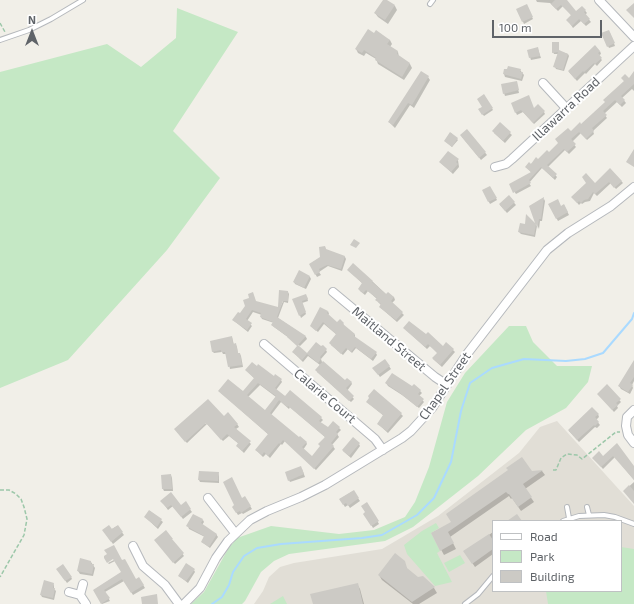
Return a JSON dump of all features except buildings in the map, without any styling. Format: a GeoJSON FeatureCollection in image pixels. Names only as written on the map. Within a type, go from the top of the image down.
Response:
{"type":"FeatureCollection","features":[{"type":"Feature","properties":{"kind":"street"},"geometry":{"type":"LineString","coordinates":[[599,0],[634,37]]}},
{"type":"Feature","properties":{"kind":"street","name":"Illawarra Road"},"geometry":{"type":"LineString","coordinates":[[495,167],[506,164],[512,159],[634,46]]}},
{"type":"Feature","properties":{"kind":"street"},"geometry":{"type":"LineString","coordinates":[[543,83],[566,108]]}},
{"type":"Feature","properties":{"kind":"street","name":"Chapel Street"},"geometry":{"type":"LineString","coordinates":[[184,604],[200,588],[221,550],[235,533],[250,520],[321,488],[402,438],[420,422],[432,408],[467,354],[547,250],[568,233],[617,202],[634,187]]}},
{"type":"Feature","properties":{"kind":"street","name":"Maitland Street"},"geometry":{"type":"LineString","coordinates":[[333,292],[435,378],[447,385]]}},
{"type":"Feature","properties":{"kind":"street","name":"Calarie Court"},"geometry":{"type":"LineString","coordinates":[[264,344],[375,439],[383,450]]}},
{"type":"Feature","properties":{"kind":"street"},"geometry":{"type":"LineString","coordinates":[[634,410],[627,417],[626,430],[634,443]]}},
{"type":"Feature","properties":{"kind":"street"},"geometry":{"type":"LineString","coordinates":[[208,498],[235,533]]}},
{"type":"Feature","properties":{"kind":"street"},"geometry":{"type":"LineString","coordinates":[[133,546],[143,566],[165,585],[179,604]]}},
{"type":"Feature","properties":{"kind":"street"},"geometry":{"type":"LineString","coordinates":[[80,595],[83,584]]}},
{"type":"Feature","properties":{"kind":"street"},"geometry":{"type":"LineString","coordinates":[[69,592],[80,595],[86,604]]}},
{"type":"Feature","properties":{"kind":"lane"},"geometry":{"type":"LineString","coordinates":[[0,40],[29,30],[83,0]]}},
{"type":"Feature","properties":{"kind":"lane"},"geometry":{"type":"LineString","coordinates":[[567,507],[569,518]]}},
{"type":"Feature","properties":{"kind":"lane"},"geometry":{"type":"LineString","coordinates":[[588,507],[589,515]]}},
{"type":"Feature","properties":{"kind":"lane"},"geometry":{"type":"LineString","coordinates":[[564,520],[589,515],[615,517],[634,524]]}},
{"type":"Feature","properties":{"kind":"lane"},"geometry":{"type":"LineString","coordinates":[[465,604],[478,594],[492,577]]}},
{"type":"Feature","properties":{"kind":"path"},"geometry":{"type":"LineString","coordinates":[[0,23],[8,38]]}},
{"type":"Feature","properties":{"kind":"path"},"geometry":{"type":"LineString","coordinates":[[553,470],[556,470],[561,458],[567,454],[577,455],[582,459],[616,432],[626,430]]}},
{"type":"Feature","properties":{"kind":"path"},"geometry":{"type":"LineString","coordinates":[[0,490],[9,490],[21,499],[27,519],[24,535],[0,577]]}},
{"type":"Feature","properties":{"kind":"shaded area"},"geometry":{"type":"Polygon","coordinates":[[[557,421],[634,506],[634,604],[254,604],[263,591],[269,577],[280,567],[294,563],[382,549],[438,516],[519,453],[540,427],[557,421]]]}},
{"type":"Feature","properties":{"kind":"green space"},"geometry":{"type":"Polygon","coordinates":[[[177,8],[238,32],[173,131],[220,178],[167,250],[68,360],[0,388],[0,72],[107,44],[141,67],[176,38],[177,8]]]}},
{"type":"Feature","properties":{"kind":"green space"},"geometry":{"type":"Polygon","coordinates":[[[509,326],[526,326],[533,342],[557,366],[592,366],[588,382],[566,408],[526,430],[478,476],[413,527],[385,541],[289,554],[274,561],[261,572],[242,604],[191,604],[204,592],[228,549],[237,538],[271,526],[339,534],[374,530],[405,517],[415,502],[429,467],[447,402],[465,373],[509,326]]]}},
{"type":"Feature","properties":{"kind":"green space"},"geometry":{"type":"Polygon","coordinates":[[[436,523],[439,528],[431,533],[440,551],[437,553],[452,582],[435,586],[407,554],[404,545],[422,531],[436,523]]]}},
{"type":"Feature","properties":{"kind":"green space"},"geometry":{"type":"Polygon","coordinates":[[[622,547],[634,549],[634,604],[548,604],[546,592],[622,592],[622,547]]]}},
{"type":"Feature","properties":{"kind":"green space"},"geometry":{"type":"Polygon","coordinates":[[[460,555],[465,563],[449,572],[444,563],[460,555]]]}},
{"type":"Feature","properties":{"kind":"green space"},"geometry":{"type":"Polygon","coordinates":[[[283,596],[287,604],[270,604],[283,596]]]}},
{"type":"Feature","properties":{"kind":"waterway"},"geometry":{"type":"LineString","coordinates":[[212,604],[222,597],[229,585],[233,572],[244,556],[257,548],[281,544],[362,538],[382,535],[417,515],[434,498],[451,462],[461,411],[470,383],[492,368],[524,359],[566,361],[585,359],[603,353],[632,319],[634,313]]}}]}
